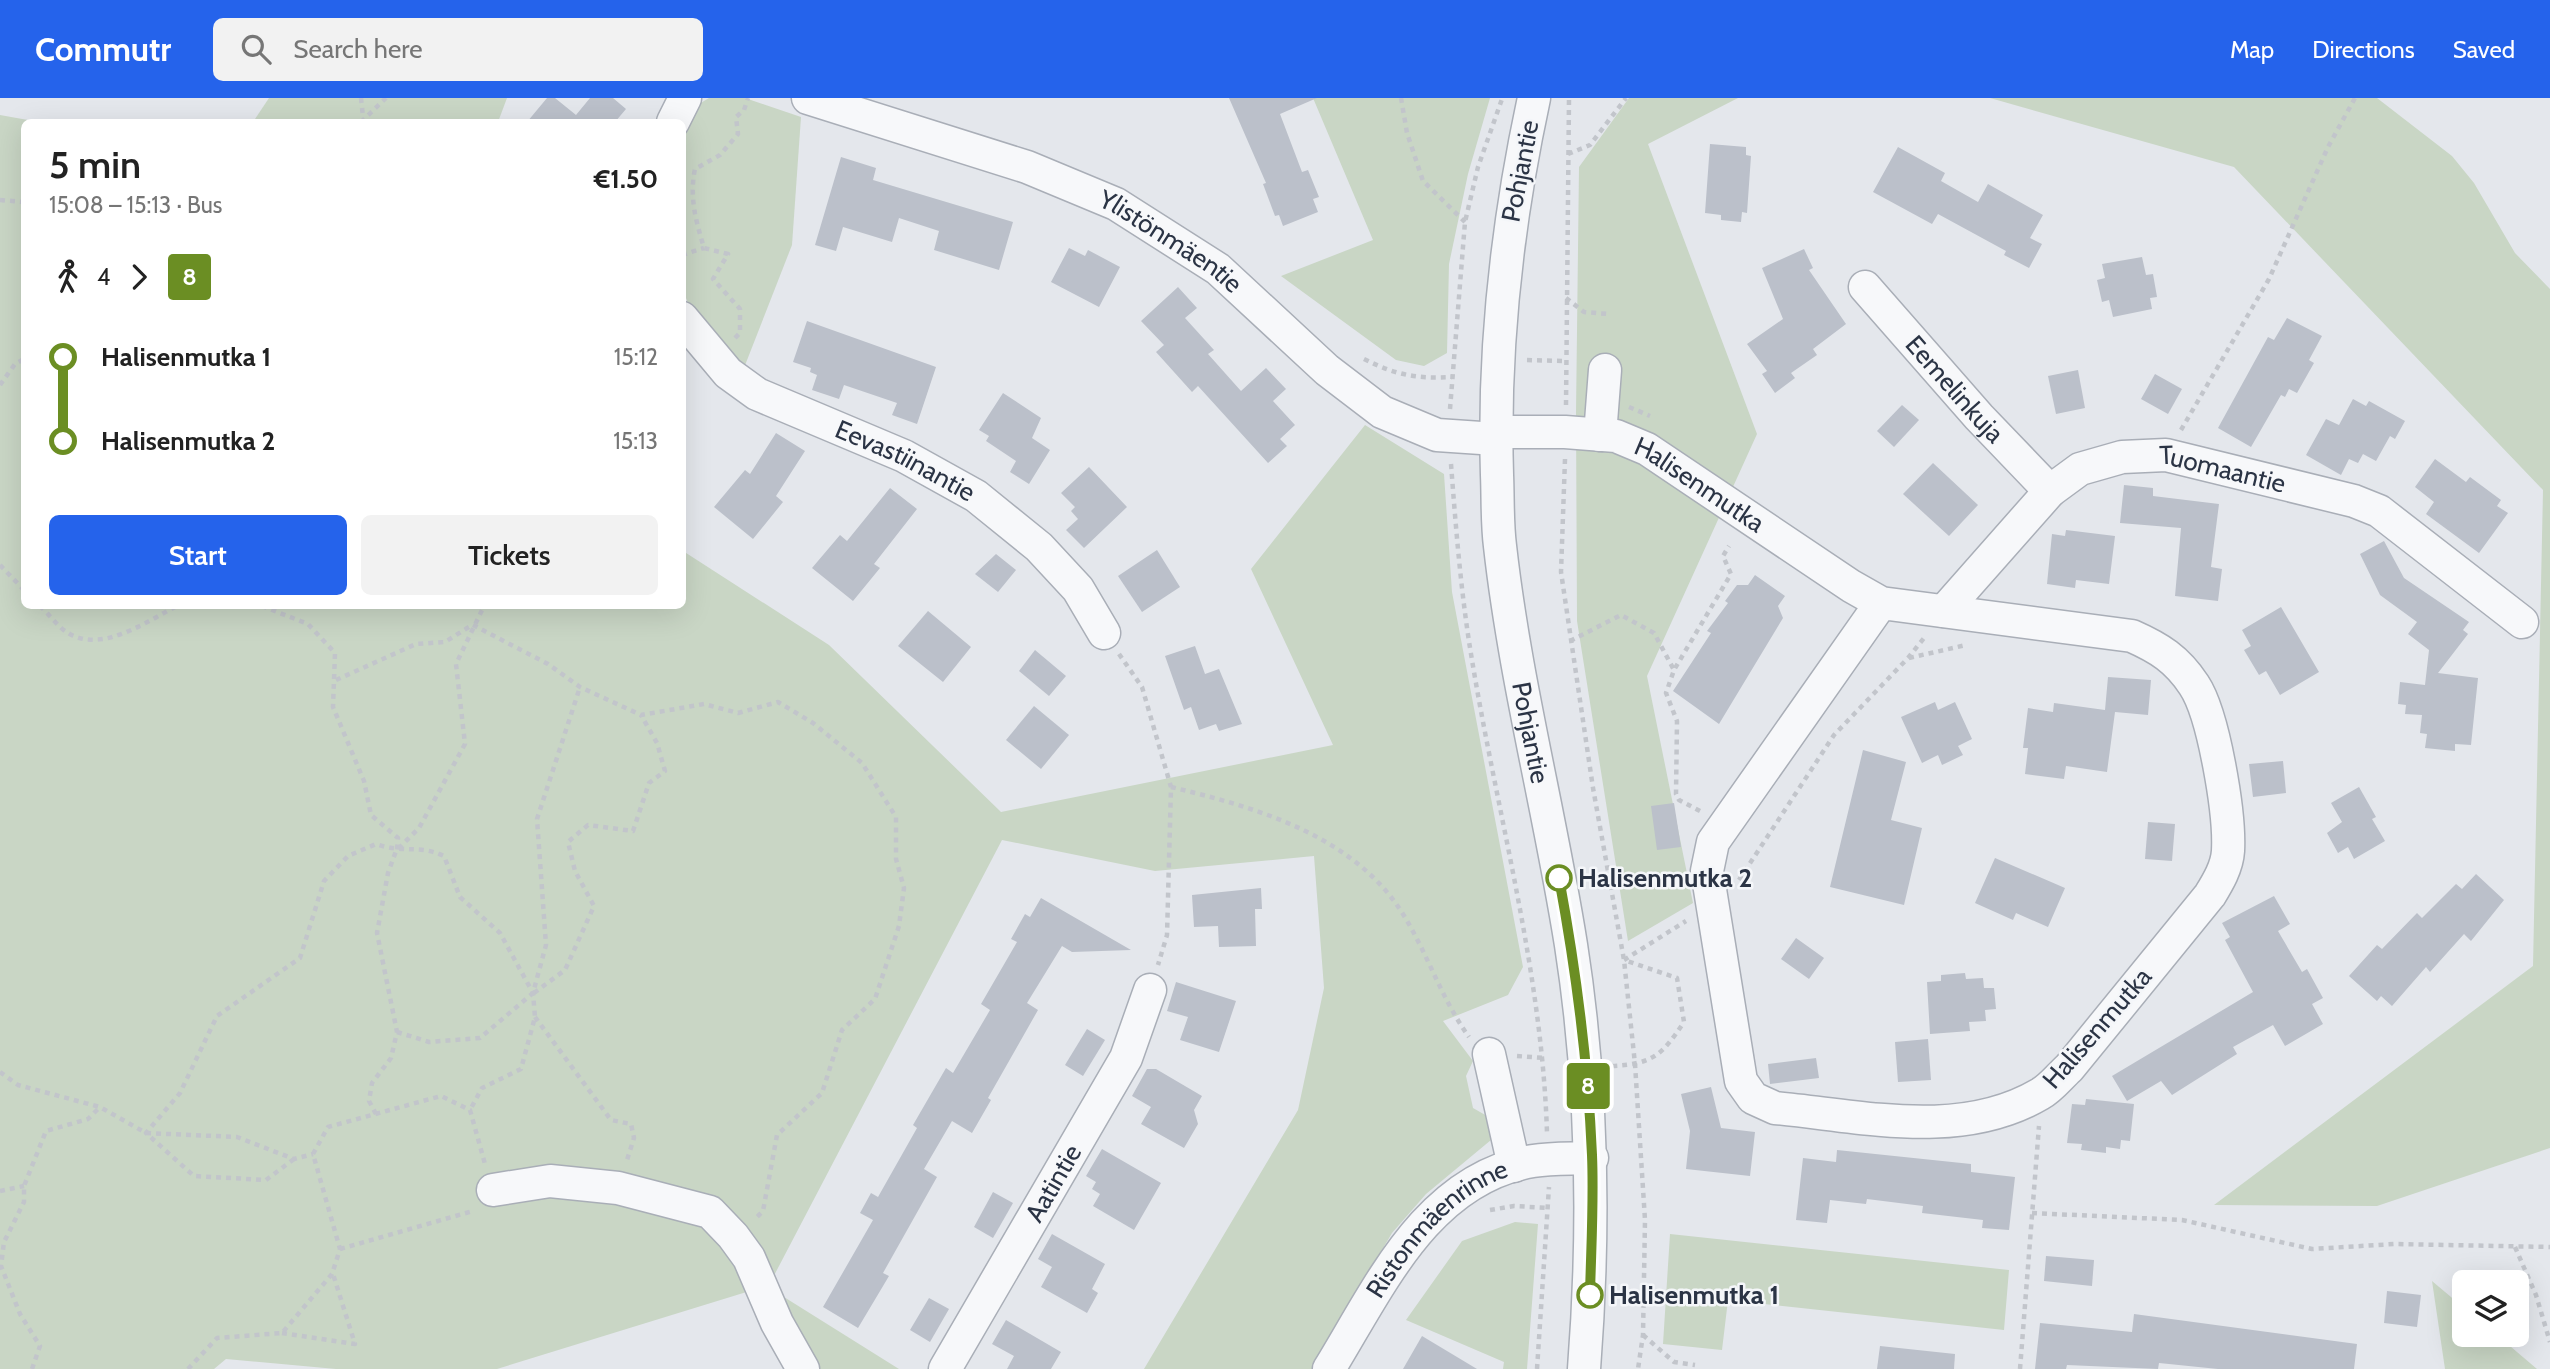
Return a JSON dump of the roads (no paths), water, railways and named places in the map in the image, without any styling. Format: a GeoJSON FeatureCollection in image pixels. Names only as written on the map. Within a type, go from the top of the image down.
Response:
{"type":"FeatureCollection","features":[{"type":"Feature","properties":{"kind":"street"},"geometry":{"type":"LineString","coordinates":[[674,119],[685,98]]}},
{"type":"Feature","properties":{"kind":"street","name":"Ylistönmäentie"},"geometry":{"type":"LineString","coordinates":[[808,98],[1027,167],[1116,204],[1218,269],[1327,370],[1382,412],[1437,435],[1496,435]]}},
{"type":"Feature","properties":{"kind":"street","name":"Pohjantie"},"geometry":{"type":"LineString","coordinates":[[1534,98],[1508,232],[1497,358],[1496,435],[1500,544],[1517,657],[1571,946],[1587,1067],[1592,1158],[1590,1299],[1584,1369]]}},
{"type":"Feature","properties":{"kind":"street","name":"Eemelinkuja"},"geometry":{"type":"LineString","coordinates":[[1865,286],[1979,417],[2050,491]]}},
{"type":"Feature","properties":{"kind":"street","name":"Eevastiinantie"},"geometry":{"type":"LineString","coordinates":[[686,323],[716,360],[757,394],[904,456],[976,496],[1039,547],[1078,589],[1104,634]]}},
{"type":"Feature","properties":{"kind":"street"},"geometry":{"type":"LineString","coordinates":[[1600,435],[1605,370]]}},
{"type":"Feature","properties":{"kind":"street","name":"Halisenmutka"},"geometry":{"type":"LineString","coordinates":[[1496,435],[1565,432],[1616,436],[1647,449],[1851,586],[1881,603],[2132,636],[2166,652],[2195,685],[2210,727],[2226,815],[2228,853],[2221,877],[2210,895],[2069,1068],[2041,1093],[1983,1117],[1930,1123],[1774,1108],[1753,1098],[1741,1081],[1713,905],[1708,856],[1713,842],[1881,603]]}},
{"type":"Feature","properties":{"kind":"street","name":"Tuomaantie"},"geometry":{"type":"LineString","coordinates":[[1944,611],[2050,491],[2080,469],[2122,457],[2166,455],[2354,501],[2379,511],[2522,622]]}},
{"type":"Feature","properties":{"kind":"street","name":"Aatintie"},"geometry":{"type":"LineString","coordinates":[[945,1369],[1126,1058],[1150,990]]}},
{"type":"Feature","properties":{"kind":"street"},"geometry":{"type":"LineString","coordinates":[[1489,1054],[1514,1166]]}},
{"type":"Feature","properties":{"kind":"street","name":"Ristonmäenrinne"},"geometry":{"type":"LineString","coordinates":[[1329,1369],[1406,1244],[1438,1208],[1476,1181],[1514,1166],[1548,1160],[1592,1158]]}},
{"type":"Feature","properties":{"kind":"street"},"geometry":{"type":"LineString","coordinates":[[493,1190],[550,1181],[618,1188],[710,1212],[749,1258],[777,1323],[803,1369]]}},
{"type":"Feature","properties":{"kind":"place","name":"Halisenmutka 2"},"geometry":{"type":"Point","coordinates":[1559,878]}},
{"type":"Feature","properties":{"kind":"place","name":"Halisenmutka 1"},"geometry":{"type":"Point","coordinates":[1590,1295]}}]}
